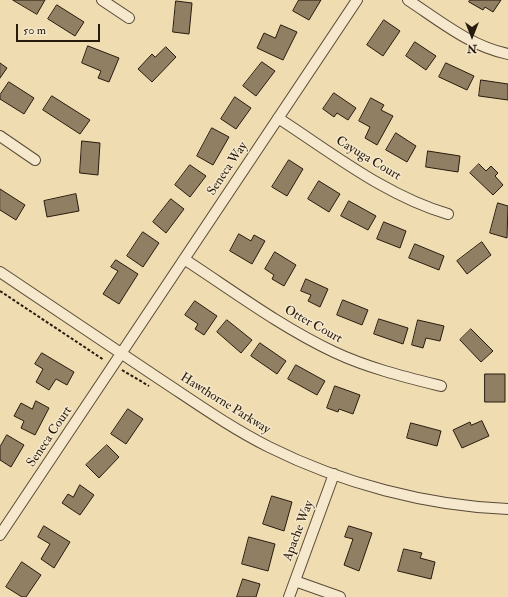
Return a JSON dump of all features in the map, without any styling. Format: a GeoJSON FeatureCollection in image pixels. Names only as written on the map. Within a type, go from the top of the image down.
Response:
{"type":"FeatureCollection","features":[{"type":"Feature","properties":{"kind":"street"},"geometry":{"type":"LineString","coordinates":[[102,0],[129,18]]}},
{"type":"Feature","properties":{"kind":"street","name":"Seneca Way"},"geometry":{"type":"LineString","coordinates":[[122,353],[357,0]]}},
{"type":"Feature","properties":{"kind":"street"},"geometry":{"type":"LineString","coordinates":[[408,0],[468,40],[492,50],[508,54]]}},
{"type":"Feature","properties":{"kind":"street","name":"Cayuga Court"},"geometry":{"type":"LineString","coordinates":[[278,118],[367,177],[430,208],[448,214]]}},
{"type":"Feature","properties":{"kind":"street"},"geometry":{"type":"LineString","coordinates":[[0,136],[35,160]]}},
{"type":"Feature","properties":{"kind":"street","name":"Otter Court"},"geometry":{"type":"LineString","coordinates":[[184,259],[285,325],[334,352],[385,372],[441,386]]}},
{"type":"Feature","properties":{"kind":"street","name":"Hawthorne Parkway"},"geometry":{"type":"LineString","coordinates":[[0,272],[228,424],[270,447],[334,474],[386,490],[423,499],[458,505],[508,509]]}},
{"type":"Feature","properties":{"kind":"street","name":"Seneca Court"},"geometry":{"type":"LineString","coordinates":[[0,535],[122,353]]}},
{"type":"Feature","properties":{"kind":"street","name":"Apache Way"},"geometry":{"type":"LineString","coordinates":[[289,597],[334,474]]}},
{"type":"Feature","properties":{"kind":"street"},"geometry":{"type":"LineString","coordinates":[[294,581],[340,597]]}},
{"type":"Feature","properties":{"kind":"building"},"geometry":{"type":"Polygon","coordinates":[[[13,0],[45,0],[37,14],[13,0]]]}},
{"type":"Feature","properties":{"kind":"building"},"geometry":{"type":"Polygon","coordinates":[[[299,0],[321,0],[309,20],[293,11],[299,0]]]}},
{"type":"Feature","properties":{"kind":"building"},"geometry":{"type":"Polygon","coordinates":[[[470,0],[501,0],[493,12],[485,7],[483,10],[469,2],[470,0]]]}},
{"type":"Feature","properties":{"kind":"building"},"geometry":{"type":"Polygon","coordinates":[[[176,1],[192,3],[189,34],[173,32],[176,1]]]}},
{"type":"Feature","properties":{"kind":"building"},"geometry":{"type":"Polygon","coordinates":[[[57,5],[84,22],[75,36],[48,19],[57,5]]]}},
{"type":"Feature","properties":{"kind":"building"},"geometry":{"type":"Polygon","coordinates":[[[384,20],[400,31],[383,56],[367,45],[384,20]]]}},
{"type":"Feature","properties":{"kind":"building"},"geometry":{"type":"Polygon","coordinates":[[[281,25],[297,32],[283,60],[257,48],[264,33],[275,38],[281,25]]]}},
{"type":"Feature","properties":{"kind":"building"},"geometry":{"type":"Polygon","coordinates":[[[415,42],[436,56],[426,70],[406,56],[415,42]]]}},
{"type":"Feature","properties":{"kind":"building"},"geometry":{"type":"Polygon","coordinates":[[[88,46],[119,58],[109,82],[98,78],[101,71],[82,63],[88,46]]]}},
{"type":"Feature","properties":{"kind":"building"},"geometry":{"type":"Polygon","coordinates":[[[166,47],[176,57],[152,82],[138,69],[152,54],[155,57],[166,47]]]}},
{"type":"Feature","properties":{"kind":"building"},"geometry":{"type":"Polygon","coordinates":[[[262,62],[275,71],[256,96],[243,86],[262,62]]]}},
{"type":"Feature","properties":{"kind":"building"},"geometry":{"type":"Polygon","coordinates":[[[0,63],[7,68],[0,78],[0,63]]]}},
{"type":"Feature","properties":{"kind":"building"},"geometry":{"type":"Polygon","coordinates":[[[446,63],[474,76],[467,90],[439,77],[446,63]]]}},
{"type":"Feature","properties":{"kind":"building"},"geometry":{"type":"Polygon","coordinates":[[[481,80],[508,84],[508,100],[479,96],[481,80]]]}},
{"type":"Feature","properties":{"kind":"building"},"geometry":{"type":"Polygon","coordinates":[[[9,82],[34,98],[24,114],[0,99],[0,95],[9,82]]]}},
{"type":"Feature","properties":{"kind":"building"},"geometry":{"type":"Polygon","coordinates":[[[334,93],[356,108],[348,120],[337,113],[334,117],[323,109],[334,93]]]}},
{"type":"Feature","properties":{"kind":"building"},"geometry":{"type":"Polygon","coordinates":[[[52,96],[90,120],[80,134],[43,110],[52,96]]]}},
{"type":"Feature","properties":{"kind":"building"},"geometry":{"type":"Polygon","coordinates":[[[235,97],[251,108],[236,129],[221,119],[235,97]]]}},
{"type":"Feature","properties":{"kind":"building"},"geometry":{"type":"Polygon","coordinates":[[[371,98],[384,105],[381,110],[393,116],[377,145],[365,138],[370,127],[359,121],[371,98]]]}},
{"type":"Feature","properties":{"kind":"building"},"geometry":{"type":"Polygon","coordinates":[[[212,128],[229,137],[213,165],[197,156],[212,128]]]}},
{"type":"Feature","properties":{"kind":"building"},"geometry":{"type":"Polygon","coordinates":[[[396,133],[416,146],[407,162],[386,150],[396,133]]]}},
{"type":"Feature","properties":{"kind":"building"},"geometry":{"type":"Polygon","coordinates":[[[82,141],[100,143],[98,175],[80,173],[82,141]]]}},
{"type":"Feature","properties":{"kind":"building"},"geometry":{"type":"Polygon","coordinates":[[[428,151],[460,156],[458,172],[426,167],[428,151]]]}},
{"type":"Feature","properties":{"kind":"building"},"geometry":{"type":"Polygon","coordinates":[[[289,160],[303,169],[287,196],[272,187],[289,160]]]}},
{"type":"Feature","properties":{"kind":"building"},"geometry":{"type":"Polygon","coordinates":[[[479,164],[486,171],[491,166],[498,173],[495,176],[503,185],[493,195],[470,173],[479,164]]]}},
{"type":"Feature","properties":{"kind":"building"},"geometry":{"type":"Polygon","coordinates":[[[190,165],[206,176],[190,197],[175,185],[190,165]]]}},
{"type":"Feature","properties":{"kind":"building"},"geometry":{"type":"Polygon","coordinates":[[[319,181],[340,194],[329,212],[308,199],[319,181]]]}},
{"type":"Feature","properties":{"kind":"building"},"geometry":{"type":"Polygon","coordinates":[[[0,189],[25,205],[16,220],[0,210],[0,189]]]}},
{"type":"Feature","properties":{"kind":"building"},"geometry":{"type":"Polygon","coordinates":[[[76,194],[79,211],[47,217],[44,201],[76,194]]]}},
{"type":"Feature","properties":{"kind":"building"},"geometry":{"type":"Polygon","coordinates":[[[171,199],[184,209],[166,233],[153,222],[171,199]]]}},
{"type":"Feature","properties":{"kind":"building"},"geometry":{"type":"Polygon","coordinates":[[[349,201],[376,216],[368,230],[341,216],[349,201]]]}},
{"type":"Feature","properties":{"kind":"building"},"geometry":{"type":"Polygon","coordinates":[[[498,203],[508,206],[507,238],[490,233],[498,203]]]}},
{"type":"Feature","properties":{"kind":"building"},"geometry":{"type":"Polygon","coordinates":[[[384,222],[406,231],[400,248],[377,239],[384,222]]]}},
{"type":"Feature","properties":{"kind":"building"},"geometry":{"type":"Polygon","coordinates":[[[143,232],[159,243],[143,267],[127,256],[143,232]]]}},
{"type":"Feature","properties":{"kind":"building"},"geometry":{"type":"Polygon","coordinates":[[[239,234],[251,241],[254,235],[265,241],[252,264],[230,251],[239,234]]]}},
{"type":"Feature","properties":{"kind":"building"},"geometry":{"type":"Polygon","coordinates":[[[482,242],[491,255],[467,274],[457,261],[482,242]]]}},
{"type":"Feature","properties":{"kind":"building"},"geometry":{"type":"Polygon","coordinates":[[[415,244],[444,256],[439,270],[409,258],[415,244]]]}},
{"type":"Feature","properties":{"kind":"building"},"geometry":{"type":"Polygon","coordinates":[[[275,252],[296,265],[284,286],[272,279],[274,275],[265,269],[275,252]]]}},
{"type":"Feature","properties":{"kind":"building"},"geometry":{"type":"Polygon","coordinates":[[[116,260],[138,274],[119,304],[103,294],[118,271],[111,267],[116,260]]]}},
{"type":"Feature","properties":{"kind":"building"},"geometry":{"type":"Polygon","coordinates":[[[306,279],[328,289],[320,307],[308,301],[311,295],[301,291],[306,279]]]}},
{"type":"Feature","properties":{"kind":"building"},"geometry":{"type":"Polygon","coordinates":[[[343,300],[368,310],[362,325],[337,315],[343,300]]]}},
{"type":"Feature","properties":{"kind":"building"},"geometry":{"type":"Polygon","coordinates":[[[195,301],[217,316],[204,335],[195,329],[198,324],[185,315],[195,301]]]}},
{"type":"Feature","properties":{"kind":"building"},"geometry":{"type":"Polygon","coordinates":[[[379,319],[408,328],[403,344],[374,334],[379,319]]]}},
{"type":"Feature","properties":{"kind":"building"},"geometry":{"type":"Polygon","coordinates":[[[227,320],[252,340],[241,353],[217,332],[227,320]]]}},
{"type":"Feature","properties":{"kind":"building"},"geometry":{"type":"Polygon","coordinates":[[[418,320],[444,326],[440,341],[426,338],[423,348],[412,345],[418,320]]]}},
{"type":"Feature","properties":{"kind":"building"},"geometry":{"type":"Polygon","coordinates":[[[471,329],[493,351],[481,362],[460,340],[471,329]]]}},
{"type":"Feature","properties":{"kind":"building"},"geometry":{"type":"Polygon","coordinates":[[[260,343],[286,361],[277,374],[251,356],[260,343]]]}},
{"type":"Feature","properties":{"kind":"building"},"geometry":{"type":"Polygon","coordinates":[[[42,353],[74,372],[67,385],[56,379],[49,390],[36,382],[43,369],[35,364],[42,353]]]}},
{"type":"Feature","properties":{"kind":"building"},"geometry":{"type":"Polygon","coordinates":[[[296,365],[325,381],[317,395],[288,379],[296,365]]]}},
{"type":"Feature","properties":{"kind":"building"},"geometry":{"type":"Polygon","coordinates":[[[485,374],[505,374],[505,402],[485,402],[485,374]]]}},
{"type":"Feature","properties":{"kind":"building"},"geometry":{"type":"Polygon","coordinates":[[[335,386],[360,395],[353,414],[339,409],[338,412],[327,408],[335,386]]]}},
{"type":"Feature","properties":{"kind":"building"},"geometry":{"type":"Polygon","coordinates":[[[36,401],[49,408],[35,435],[21,428],[24,421],[14,416],[21,403],[32,409],[36,401]]]}},
{"type":"Feature","properties":{"kind":"building"},"geometry":{"type":"Polygon","coordinates":[[[128,409],[143,419],[126,444],[111,434],[128,409]]]}},
{"type":"Feature","properties":{"kind":"building"},"geometry":{"type":"Polygon","coordinates":[[[482,421],[489,436],[462,448],[453,430],[470,422],[471,425],[482,421]]]}},
{"type":"Feature","properties":{"kind":"building"},"geometry":{"type":"Polygon","coordinates":[[[411,423],[441,431],[437,446],[407,438],[411,423]]]}},
{"type":"Feature","properties":{"kind":"building"},"geometry":{"type":"Polygon","coordinates":[[[7,435],[24,445],[11,467],[0,460],[0,447],[7,435]]]}},
{"type":"Feature","properties":{"kind":"building"},"geometry":{"type":"Polygon","coordinates":[[[107,445],[119,457],[99,478],[86,465],[107,445]]]}},
{"type":"Feature","properties":{"kind":"building"},"geometry":{"type":"Polygon","coordinates":[[[80,485],[94,495],[80,515],[62,503],[68,494],[73,497],[80,485]]]}},
{"type":"Feature","properties":{"kind":"building"},"geometry":{"type":"Polygon","coordinates":[[[272,496],[292,502],[284,531],[263,524],[272,496]]]}},
{"type":"Feature","properties":{"kind":"building"},"geometry":{"type":"Polygon","coordinates":[[[44,526],[70,542],[54,568],[41,559],[50,544],[38,537],[44,526]]]}},
{"type":"Feature","properties":{"kind":"building"},"geometry":{"type":"Polygon","coordinates":[[[349,526],[372,533],[359,571],[344,565],[353,539],[345,537],[349,526]]]}},
{"type":"Feature","properties":{"kind":"building"},"geometry":{"type":"Polygon","coordinates":[[[249,537],[275,544],[268,571],[242,564],[249,537]]]}},
{"type":"Feature","properties":{"kind":"building"},"geometry":{"type":"Polygon","coordinates":[[[404,549],[422,553],[420,558],[435,562],[431,579],[398,571],[404,549]]]}},
{"type":"Feature","properties":{"kind":"building"},"geometry":{"type":"Polygon","coordinates":[[[22,562],[41,575],[26,597],[22,597],[6,587],[22,562]]]}},
{"type":"Feature","properties":{"kind":"building"},"geometry":{"type":"Polygon","coordinates":[[[243,579],[260,584],[256,597],[237,597],[243,579]]]}}]}
